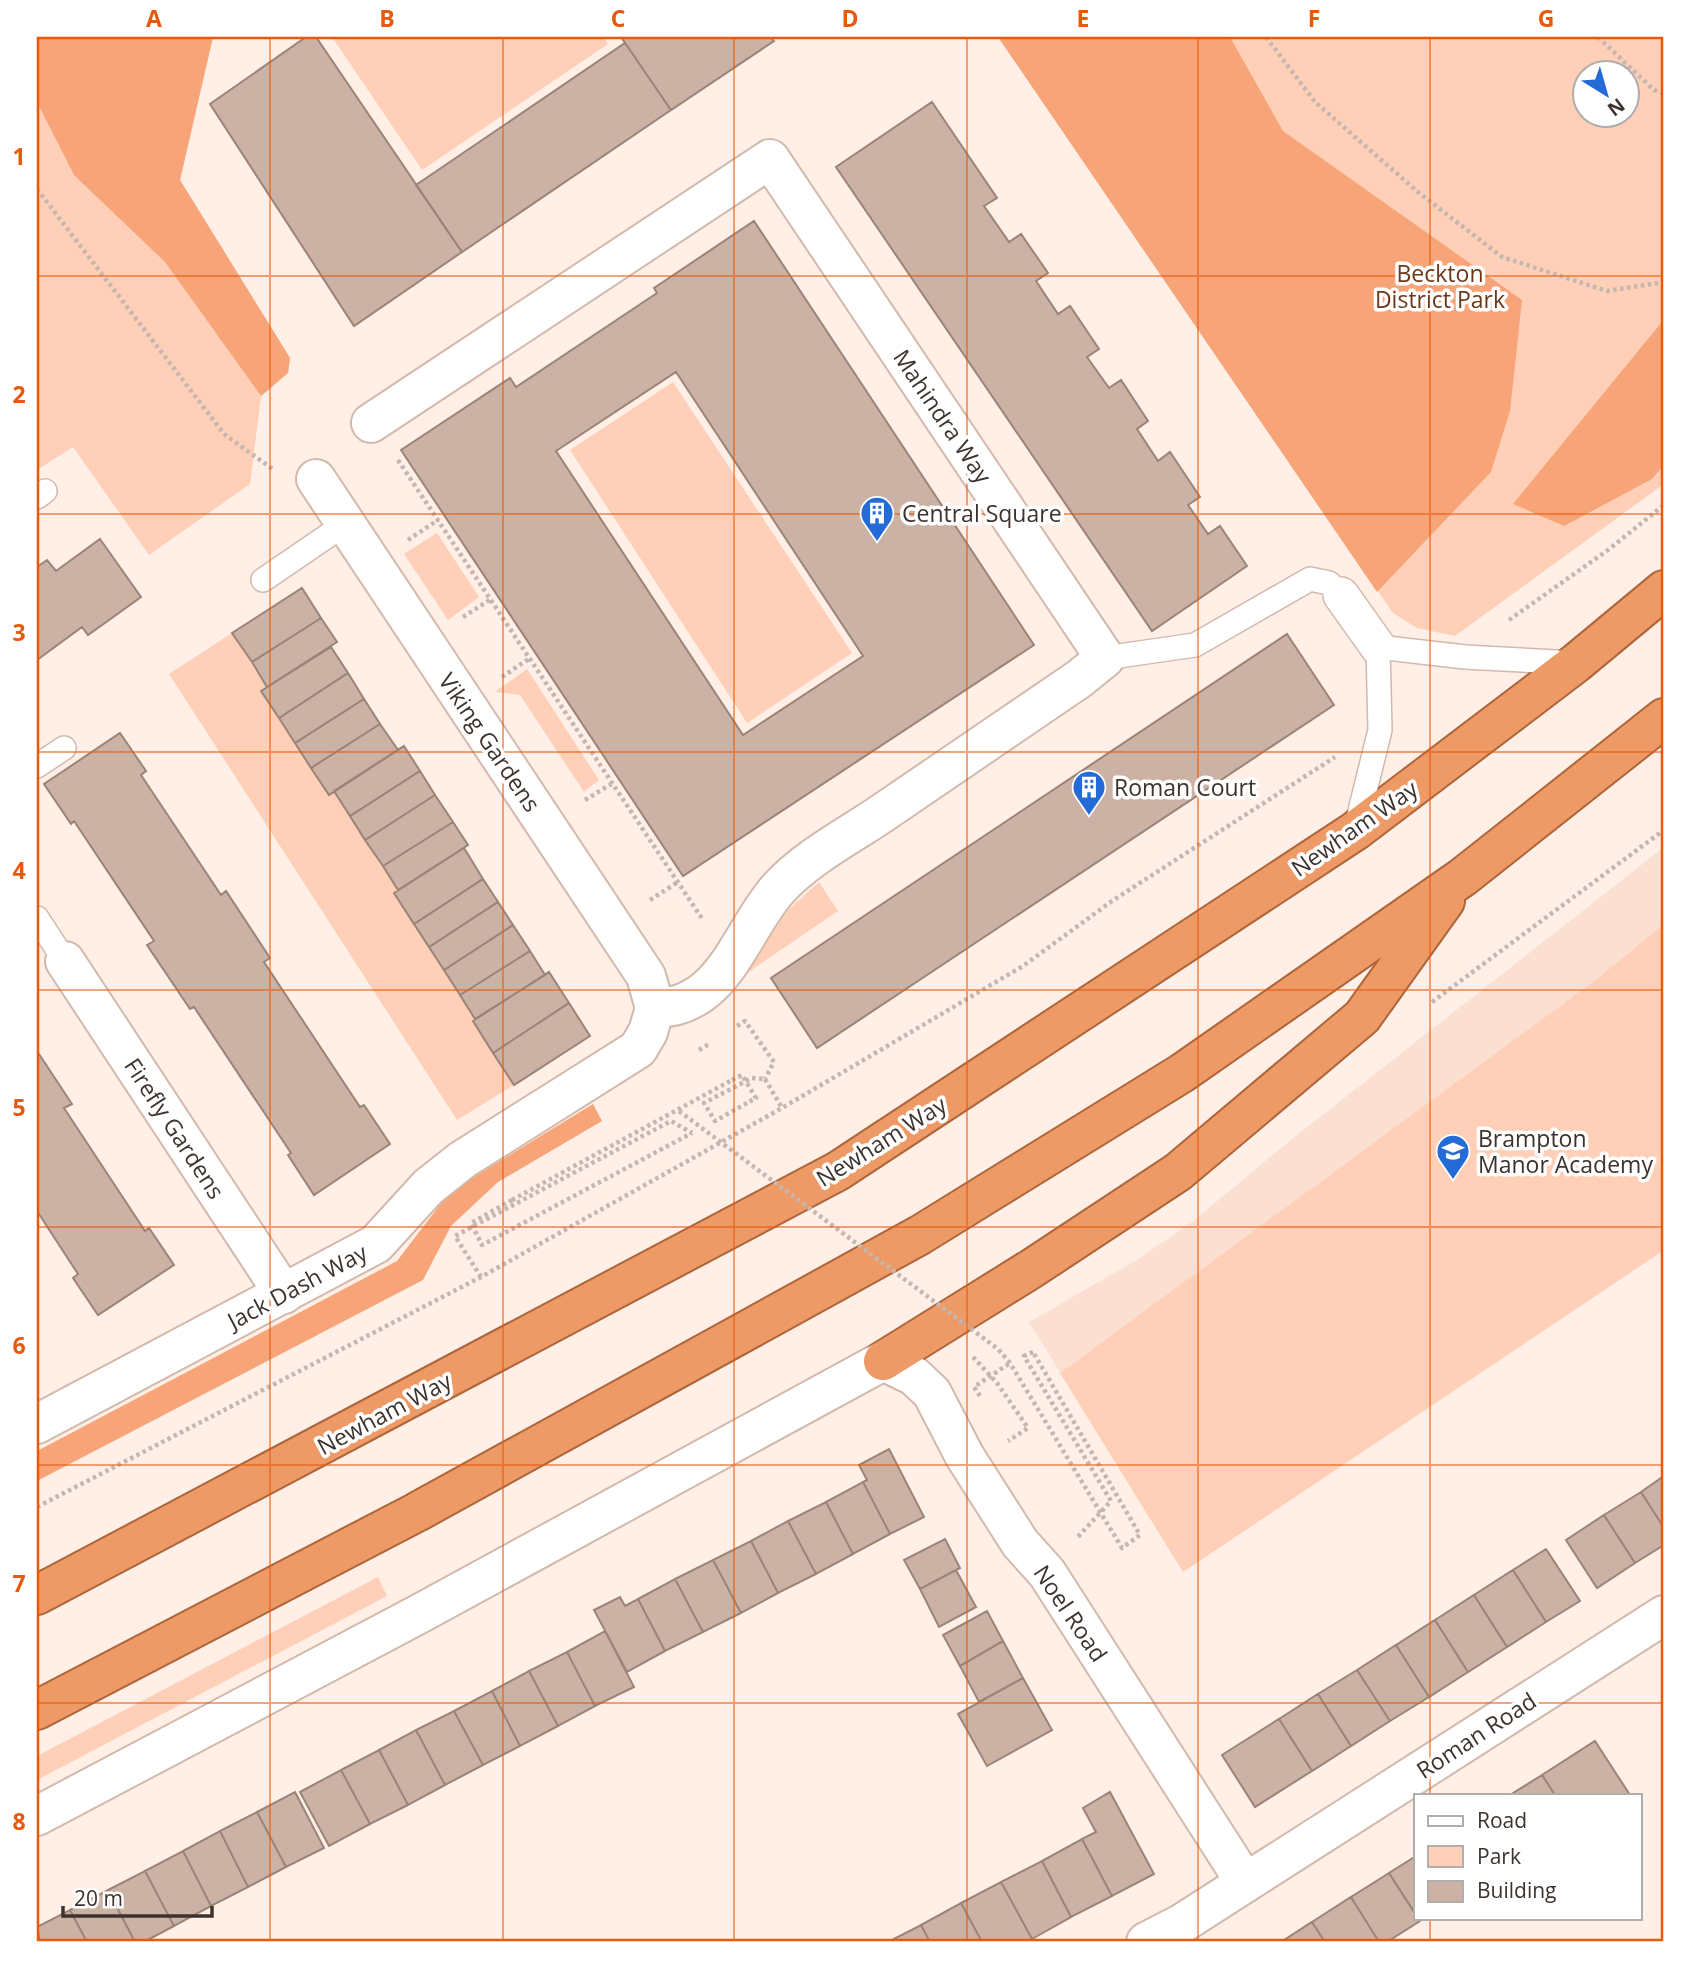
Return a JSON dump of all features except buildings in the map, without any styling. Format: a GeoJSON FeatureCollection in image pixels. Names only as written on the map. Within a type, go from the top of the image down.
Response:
{"type":"FeatureCollection","features":[{"type":"Feature","properties":{"kind":"highway","name":"Newham Way"},"geometry":{"type":"LineString","coordinates":[[37,1595],[838,1171],[1355,831],[1576,663],[1664,590]]}},
{"type":"Feature","properties":{"kind":"highway"},"geometry":{"type":"LineString","coordinates":[[37,1710],[417,1512],[920,1235],[1182,1073],[1463,877],[1664,718]]}},
{"type":"Feature","properties":{"kind":"highway"},"geometry":{"type":"LineString","coordinates":[[883,1361],[1031,1269],[1178,1172],[1362,1017],[1463,877]]}},
{"type":"Feature","properties":{"kind":"street","name":"Mahindra Way"},"geometry":{"type":"LineString","coordinates":[[371,423],[770,159],[1105,658]]}},
{"type":"Feature","properties":{"kind":"street","name":"Viking Gardens"},"geometry":{"type":"LineString","coordinates":[[316,479],[646,976],[655,1008]]}},
{"type":"Feature","properties":{"kind":"street"},"geometry":{"type":"LineString","coordinates":[[1341,594],[1378,646]]}},
{"type":"Feature","properties":{"kind":"street"},"geometry":{"type":"LineString","coordinates":[[655,1008],[674,1008],[698,996],[723,975],[755,921],[779,888],[820,855],[1079,679],[1105,658]]}},
{"type":"Feature","properties":{"kind":"street","name":"Firefly Gardens"},"geometry":{"type":"LineString","coordinates":[[65,961],[284,1294]]}},
{"type":"Feature","properties":{"kind":"street","name":"Jack Dash Way"},"geometry":{"type":"LineString","coordinates":[[37,1424],[376,1244],[428,1187],[462,1160],[638,1049],[648,1032],[655,1008]]}},
{"type":"Feature","properties":{"kind":"street"},"geometry":{"type":"LineString","coordinates":[[37,1816],[419,1614],[883,1361]]}},
{"type":"Feature","properties":{"kind":"street","name":"Noel Road"},"geometry":{"type":"LineString","coordinates":[[883,1361],[914,1376],[932,1393],[964,1455],[1020,1543],[1058,1560],[1245,1882]]}},
{"type":"Feature","properties":{"kind":"street","name":"Roman Road"},"geometry":{"type":"LineString","coordinates":[[1146,1942],[1245,1882],[1664,1615]]}},
{"type":"Feature","properties":{"kind":"lane"},"geometry":{"type":"LineString","coordinates":[[262,580],[345,524]]}},
{"type":"Feature","properties":{"kind":"lane"},"geometry":{"type":"LineString","coordinates":[[1105,658],[1195,645],[1310,579],[1329,583],[1341,594]]}},
{"type":"Feature","properties":{"kind":"lane"},"geometry":{"type":"LineString","coordinates":[[1355,831],[1380,730],[1378,646],[1465,657],[1576,663]]}},
{"type":"Feature","properties":{"kind":"lane"},"geometry":{"type":"LineString","coordinates":[[37,766],[64,748]]}},
{"type":"Feature","properties":{"kind":"lane"},"geometry":{"type":"LineString","coordinates":[[37,918],[65,961]]}},
{"type":"Feature","properties":{"kind":"path"},"geometry":{"type":"LineString","coordinates":[[1266,37],[1315,102],[1418,192],[1502,257],[1607,291],[1664,282]]}},
{"type":"Feature","properties":{"kind":"path"},"geometry":{"type":"LineString","coordinates":[[1598,37],[1654,90],[1664,94]]}},
{"type":"Feature","properties":{"kind":"path"},"geometry":{"type":"LineString","coordinates":[[37,188],[225,435],[276,472]]}},
{"type":"Feature","properties":{"kind":"path"},"geometry":{"type":"LineString","coordinates":[[397,458],[706,924]]}},
{"type":"Feature","properties":{"kind":"path"},"geometry":{"type":"LineString","coordinates":[[1465,657],[1527,605],[1608,550],[1664,505]]}},
{"type":"Feature","properties":{"kind":"path"},"geometry":{"type":"LineString","coordinates":[[407,541],[438,520]]}},
{"type":"Feature","properties":{"kind":"path"},"geometry":{"type":"LineString","coordinates":[[459,621],[491,599]]}},
{"type":"Feature","properties":{"kind":"path"},"geometry":{"type":"LineString","coordinates":[[497,680],[530,658]]}},
{"type":"Feature","properties":{"kind":"path"},"geometry":{"type":"LineString","coordinates":[[37,1507],[481,1277],[782,1108],[1023,966],[1112,901],[1380,730]]}},
{"type":"Feature","properties":{"kind":"path"},"geometry":{"type":"LineString","coordinates":[[584,801],[613,783]]}},
{"type":"Feature","properties":{"kind":"path"},"geometry":{"type":"LineString","coordinates":[[649,900],[678,882]]}},
{"type":"Feature","properties":{"kind":"path"},"geometry":{"type":"LineString","coordinates":[[733,1028],[745,1021],[775,1062],[765,1079]]}},
{"type":"Feature","properties":{"kind":"path"},"geometry":{"type":"LineString","coordinates":[[699,1050],[711,1043]]}},
{"type":"Feature","properties":{"kind":"path"},"geometry":{"type":"LineString","coordinates":[[481,1277],[455,1236],[497,1213],[671,1121],[692,1133],[482,1245],[471,1223],[742,1075],[756,1098],[715,1121],[704,1103],[736,1086],[752,1078],[765,1079]]}},
{"type":"Feature","properties":{"kind":"path"},"geometry":{"type":"LineString","coordinates":[[765,1079],[782,1108]]}},
{"type":"Feature","properties":{"kind":"path"},"geometry":{"type":"LineString","coordinates":[[679,1111],[998,1349],[1010,1363],[1122,1548],[1140,1535],[1033,1352],[1024,1356],[1111,1501],[1058,1560]]}},
{"type":"Feature","properties":{"kind":"path"},"geometry":{"type":"LineString","coordinates":[[970,1353],[997,1383],[1028,1428],[1008,1441],[1002,1432]]}},
{"type":"Feature","properties":{"kind":"path"},"geometry":{"type":"LineString","coordinates":[[980,1396],[974,1387],[1010,1363]]}},
{"type":"Feature","properties":{"kind":"shaded area"},"geometry":{"type":"Polygon","coordinates":[[[37,37],[213,37],[180,180],[290,358],[288,373],[261,396],[165,262],[74,175],[37,102],[37,37]]]}},
{"type":"Feature","properties":{"kind":"shaded area"},"geometry":{"type":"Polygon","coordinates":[[[998,37],[1230,37],[1283,131],[1522,300],[1510,411],[1491,472],[1377,592],[998,37]]]}},
{"type":"Feature","properties":{"kind":"shaded area"},"geometry":{"type":"Polygon","coordinates":[[[1661,323],[1664,324],[1664,465],[1652,479],[1564,526],[1513,504],[1661,323]]]}},
{"type":"Feature","properties":{"kind":"shaded area","name":"Brampton Manor Academy"},"geometry":{"type":"Polygon","coordinates":[[[1664,847],[1664,1250],[1183,1572],[1029,1322],[1135,1261],[1192,1222],[1292,1139],[1664,847]]]}},
{"type":"Feature","properties":{"kind":"shaded area"},"geometry":{"type":"Polygon","coordinates":[[[593,1104],[602,1121],[498,1182],[451,1226],[423,1280],[37,1481],[37,1451],[397,1261],[442,1202],[469,1180],[593,1104]]]}},
{"type":"Feature","properties":{"kind":"green space"},"geometry":{"type":"Polygon","coordinates":[[[37,37],[213,37],[180,180],[290,358],[288,373],[261,396],[250,484],[149,555],[73,447],[37,470],[37,37]]]}},
{"type":"Feature","properties":{"kind":"green space"},"geometry":{"type":"Polygon","coordinates":[[[332,37],[603,37],[608,44],[422,170],[332,37]]]}},
{"type":"Feature","properties":{"kind":"green space","name":"Beckton District Park"},"geometry":{"type":"Polygon","coordinates":[[[998,37],[1664,37],[1664,484],[1455,636],[1417,628],[1393,613],[998,37]]]}},
{"type":"Feature","properties":{"kind":"green space"},"geometry":{"type":"Polygon","coordinates":[[[673,382],[852,653],[747,723],[570,450],[673,382]]]}},
{"type":"Feature","properties":{"kind":"green space"},"geometry":{"type":"Polygon","coordinates":[[[437,533],[479,597],[448,620],[404,554],[437,533]]]}},
{"type":"Feature","properties":{"kind":"green space"},"geometry":{"type":"Polygon","coordinates":[[[232,633],[267,687],[262,691],[328,794],[334,791],[398,890],[394,893],[514,1085],[457,1120],[169,674],[232,633]]]}},
{"type":"Feature","properties":{"kind":"green space"},"geometry":{"type":"Polygon","coordinates":[[[527,669],[599,780],[584,792],[520,695],[495,692],[527,669]]]}},
{"type":"Feature","properties":{"kind":"green space"},"geometry":{"type":"Polygon","coordinates":[[[819,882],[838,911],[744,975],[788,910],[819,882]]]}},
{"type":"Feature","properties":{"kind":"green space","name":"Brampton Manor Academy"},"geometry":{"type":"Polygon","coordinates":[[[1664,924],[1664,1250],[1183,1572],[1060,1373],[1597,979],[1664,924]]]}},
{"type":"Feature","properties":{"kind":"green space"},"geometry":{"type":"Polygon","coordinates":[[[378,1577],[387,1596],[37,1780],[37,1756],[378,1577]]]}},
{"type":"Feature","properties":{"kind":"place","name":"Central Square"},"geometry":{"type":"Point","coordinates":[877,543]}},
{"type":"Feature","properties":{"kind":"place","name":"Roman Court"},"geometry":{"type":"Point","coordinates":[1089,817]}},
{"type":"Feature","properties":{"kind":"place","name":"Brampton Manor Academy"},"geometry":{"type":"Point","coordinates":[1453,1181]}}]}
